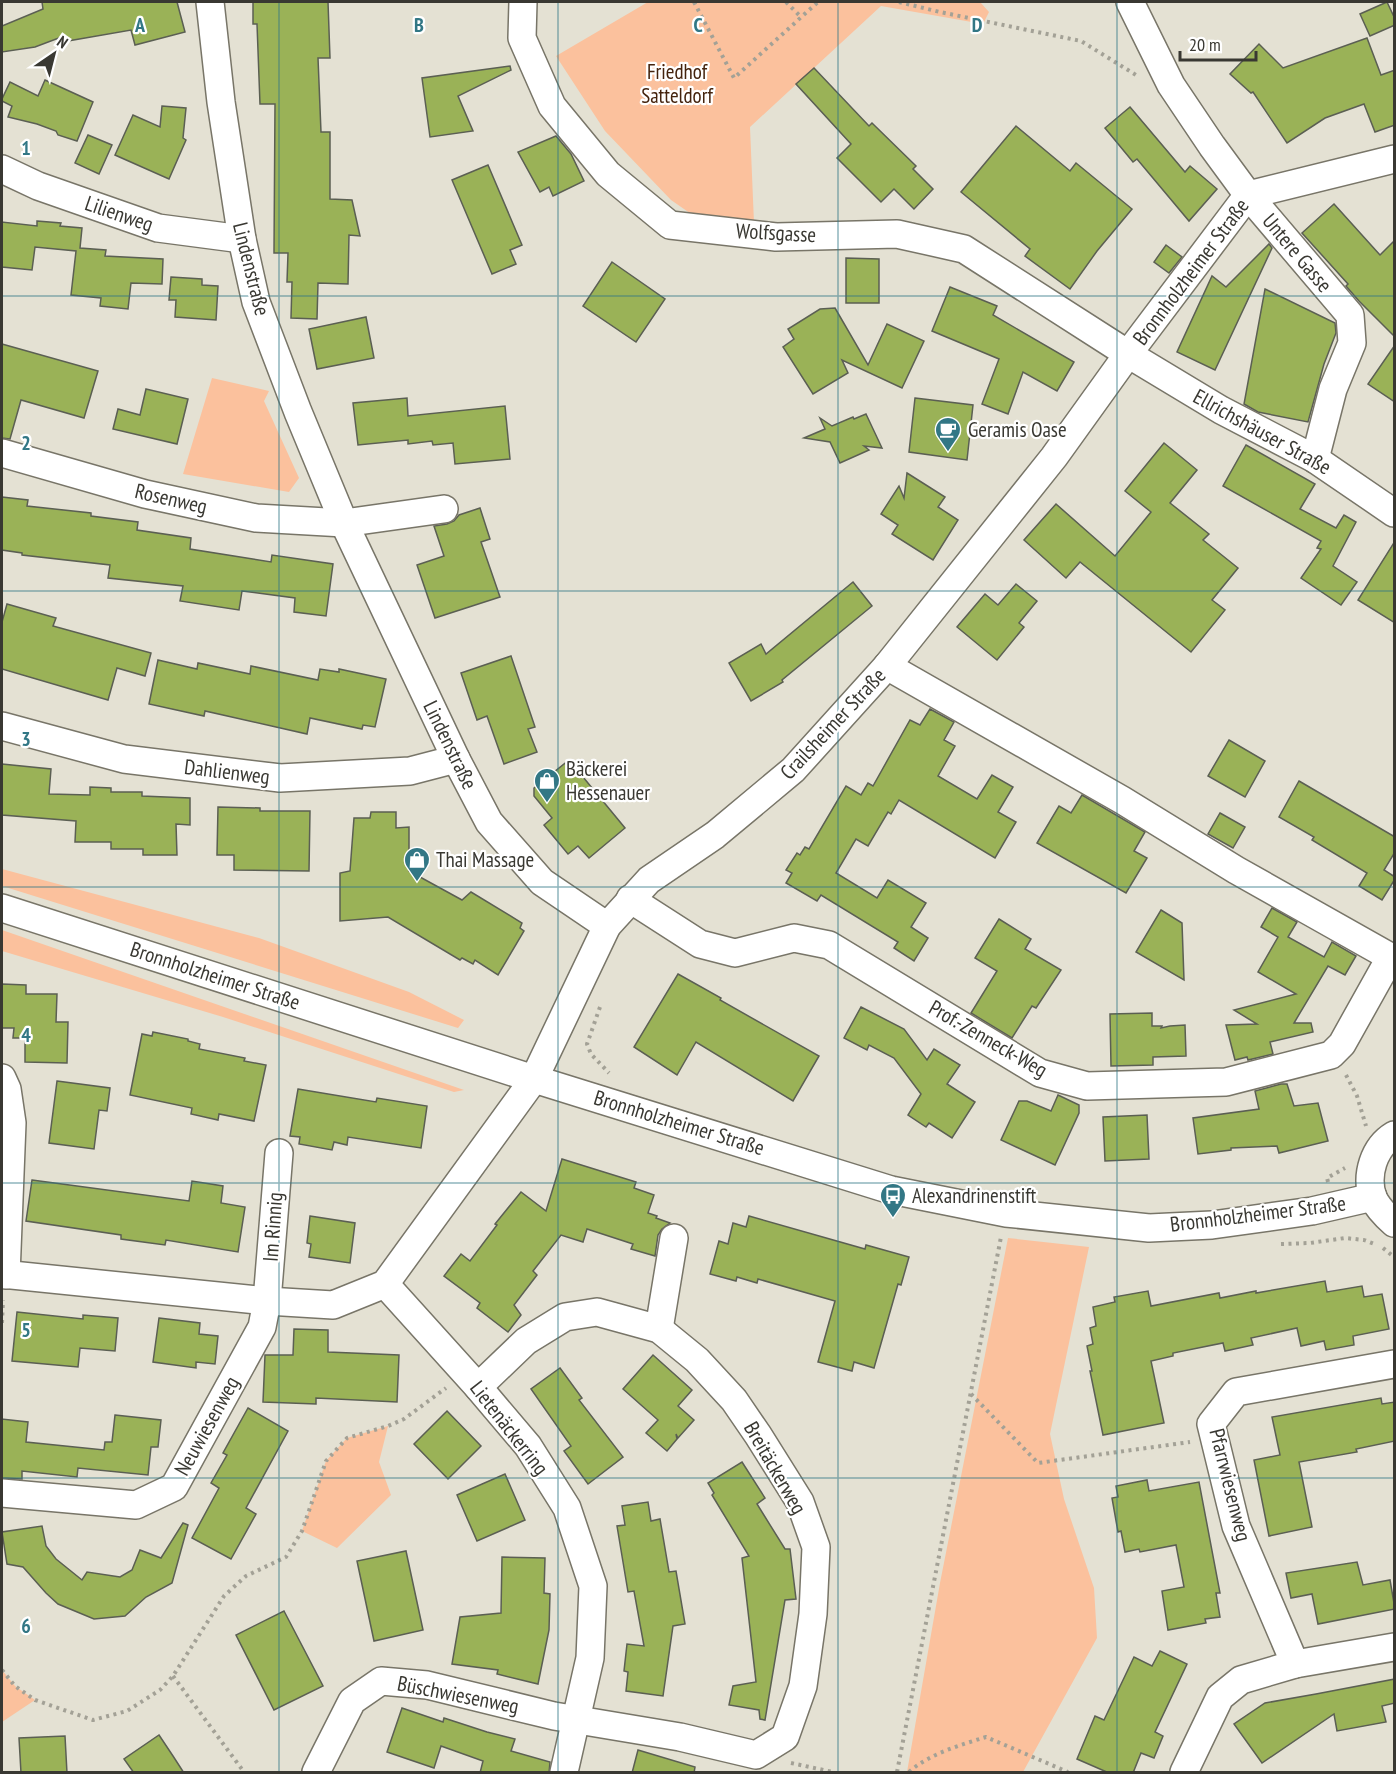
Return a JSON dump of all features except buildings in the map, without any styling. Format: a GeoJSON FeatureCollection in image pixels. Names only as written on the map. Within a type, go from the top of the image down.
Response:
{"type":"FeatureCollection","features":[{"type":"Feature","properties":{"kind":"street","name":"Lindenstraße"},"geometry":{"type":"LineString","coordinates":[[210,2],[221,102],[242,239],[256,302],[344,523],[456,759],[489,822],[542,882],[607,926]]}},
{"type":"Feature","properties":{"kind":"street","name":"Wolfsgasse"},"geometry":{"type":"LineString","coordinates":[[523,2],[522,38],[552,106],[608,174],[670,225],[777,237],[897,234],[964,249],[1128,354]]}},
{"type":"Feature","properties":{"kind":"street","name":"Untere Gasse"},"geometry":{"type":"LineString","coordinates":[[1130,2],[1171,85],[1212,146],[1248,195],[1350,315],[1352,344],[1334,389],[1315,459]]}},
{"type":"Feature","properties":{"kind":"street","name":"Bronnholzheimer Straße"},"geometry":{"type":"LineString","coordinates":[[1128,354],[1248,195],[1395,159]]}},
{"type":"Feature","properties":{"kind":"street","name":"Lilienweg"},"geometry":{"type":"LineString","coordinates":[[2,169],[38,186],[158,228],[242,239]]}},
{"type":"Feature","properties":{"kind":"street","name":"Ellrichshäuser Straße"},"geometry":{"type":"LineString","coordinates":[[1128,354],[1221,410],[1315,459],[1395,513]]}},
{"type":"Feature","properties":{"kind":"street","name":"Crailsheimer Straße"},"geometry":{"type":"LineString","coordinates":[[534,1079],[607,926],[649,880],[715,835],[793,770],[887,666],[1054,457],[1128,354]]}},
{"type":"Feature","properties":{"kind":"street","name":"Rosenweg"},"geometry":{"type":"LineString","coordinates":[[2,453],[145,494],[256,518],[344,523]]}},
{"type":"Feature","properties":{"kind":"street"},"geometry":{"type":"LineString","coordinates":[[344,523],[444,509]]}},
{"type":"Feature","properties":{"kind":"street"},"geometry":{"type":"LineString","coordinates":[[887,666],[1122,800],[1236,870],[1393,958],[1342,1044],[1331,1055]]}},
{"type":"Feature","properties":{"kind":"street","name":"Dahlienweg"},"geometry":{"type":"LineString","coordinates":[[2,726],[124,759],[280,778],[410,771],[456,759]]}},
{"type":"Feature","properties":{"kind":"street","name":"Prof.-Zenneck-Weg"},"geometry":{"type":"LineString","coordinates":[[630,899],[700,945],[735,953],[794,938],[829,945],[1040,1073],[1088,1086],[1226,1082],[1331,1055]]}},
{"type":"Feature","properties":{"kind":"street","name":"Bronnholzheimer Straße"},"geometry":{"type":"LineString","coordinates":[[2,908],[534,1079],[891,1190],[1006,1213],[1149,1228],[1212,1225],[1333,1207],[1373,1197]]}},
{"type":"Feature","properties":{"kind":"street"},"geometry":{"type":"LineString","coordinates":[[2,1078],[7,1089],[12,1123],[4,1275],[267,1301],[333,1305],[385,1284],[534,1079]]}},
{"type":"Feature","properties":{"kind":"street"},"geometry":{"type":"LineString","coordinates":[[1395,1135],[1379,1149],[1372,1164],[1370,1181],[1373,1197],[1382,1212],[1395,1223]]}},
{"type":"Feature","properties":{"kind":"street","name":"Im Rinnig"},"geometry":{"type":"LineString","coordinates":[[267,1301],[279,1153]]}},
{"type":"Feature","properties":{"kind":"street"},"geometry":{"type":"LineString","coordinates":[[659,1329],[674,1238]]}},
{"type":"Feature","properties":{"kind":"street","name":"Lietenäckerring"},"geometry":{"type":"LineString","coordinates":[[385,1284],[528,1446],[567,1508],[593,1586],[590,1658],[564,1773]]}},
{"type":"Feature","properties":{"kind":"street","name":"Neuwiesenweg"},"geometry":{"type":"LineString","coordinates":[[2,1493],[136,1504],[174,1487],[262,1327],[267,1301]]}},
{"type":"Feature","properties":{"kind":"street","name":"Breitäckerweg"},"geometry":{"type":"LineString","coordinates":[[472,1380],[526,1341],[565,1317],[597,1312],[659,1329],[698,1360],[734,1400],[800,1502],[816,1547],[813,1614],[803,1686],[785,1737],[756,1755],[680,1737],[577,1719]]}},
{"type":"Feature","properties":{"kind":"street","name":"Pfarrwiesenweg"},"geometry":{"type":"LineString","coordinates":[[1295,1664],[1236,1526],[1210,1424],[1236,1392],[1395,1364]]}},
{"type":"Feature","properties":{"kind":"street"},"geometry":{"type":"LineString","coordinates":[[1184,1773],[1220,1697],[1241,1680],[1295,1664],[1395,1647]]}},
{"type":"Feature","properties":{"kind":"street","name":"Büschwiesenweg"},"geometry":{"type":"LineString","coordinates":[[316,1773],[352,1701],[381,1681],[427,1685],[554,1716],[577,1719]]}},
{"type":"Feature","properties":{"kind":"path"},"geometry":{"type":"LineString","coordinates":[[694,2],[734,78],[818,2]]}},
{"type":"Feature","properties":{"kind":"path"},"geometry":{"type":"LineString","coordinates":[[786,2],[801,17]]}},
{"type":"Feature","properties":{"kind":"path"},"geometry":{"type":"LineString","coordinates":[[898,2],[1081,41],[1161,89],[1171,85]]}},
{"type":"Feature","properties":{"kind":"path"},"geometry":{"type":"LineString","coordinates":[[601,1004],[587,1044],[591,1054],[608,1073],[618,1077]]}},
{"type":"Feature","properties":{"kind":"path"},"geometry":{"type":"LineString","coordinates":[[1331,1055],[1346,1073],[1367,1128]]}},
{"type":"Feature","properties":{"kind":"path"},"geometry":{"type":"LineString","coordinates":[[1345,1238],[1333,1207],[1327,1178],[1349,1167]]}},
{"type":"Feature","properties":{"kind":"path"},"geometry":{"type":"LineString","coordinates":[[897,1773],[1006,1213]]}},
{"type":"Feature","properties":{"kind":"path"},"geometry":{"type":"LineString","coordinates":[[2,1670],[15,1686],[35,1700],[93,1720],[128,1711],[160,1690],[173,1676],[224,1596],[246,1576],[286,1557],[302,1531],[326,1461],[347,1438],[404,1419],[472,1380]]}},
{"type":"Feature","properties":{"kind":"path"},"geometry":{"type":"LineString","coordinates":[[971,1394],[1038,1463],[1214,1439]]}},
{"type":"Feature","properties":{"kind":"path"},"geometry":{"type":"LineString","coordinates":[[173,1676],[244,1773]]}},
{"type":"Feature","properties":{"kind":"path"},"geometry":{"type":"LineString","coordinates":[[909,1773],[918,1764],[963,1744],[987,1737],[1068,1773]]}},
{"type":"Feature","properties":{"kind":"green space","name":"Friedhof Satteldorf"},"geometry":{"type":"Polygon","coordinates":[[[648,2],[980,2],[989,12],[983,24],[881,6],[750,127],[754,223],[697,218],[671,200],[605,131],[556,56],[648,2]]]}},
{"type":"Feature","properties":{"kind":"green space"},"geometry":{"type":"Polygon","coordinates":[[[212,378],[269,391],[264,401],[299,478],[289,492],[183,474],[212,378]]]}},
{"type":"Feature","properties":{"kind":"green space"},"geometry":{"type":"Polygon","coordinates":[[[2,869],[259,938],[409,992],[464,1020],[458,1028],[2,886],[2,869]]]}},
{"type":"Feature","properties":{"kind":"green space"},"geometry":{"type":"Polygon","coordinates":[[[2,930],[464,1090],[454,1092],[223,1017],[2,951],[2,930]]]}},
{"type":"Feature","properties":{"kind":"green space"},"geometry":{"type":"Polygon","coordinates":[[[1008,1238],[1089,1247],[1050,1434],[1064,1499],[1094,1588],[1097,1638],[1023,1772],[907,1772],[940,1583],[1008,1238]]]}},
{"type":"Feature","properties":{"kind":"green space"},"geometry":{"type":"Polygon","coordinates":[[[388,1426],[379,1462],[391,1495],[337,1548],[302,1531],[326,1461],[347,1438],[388,1426]]]}},
{"type":"Feature","properties":{"kind":"green space"},"geometry":{"type":"Polygon","coordinates":[[[2,1670],[15,1686],[35,1700],[2,1722],[2,1670]]]}},
{"type":"Feature","properties":{"kind":"place","name":"Geramis Oase"},"geometry":{"type":"Point","coordinates":[948,453]}},
{"type":"Feature","properties":{"kind":"place","name":"Bäckerei Hessenauer"},"geometry":{"type":"Point","coordinates":[547,804]}},
{"type":"Feature","properties":{"kind":"place","name":"Thai Massage"},"geometry":{"type":"Point","coordinates":[417,883]}},
{"type":"Feature","properties":{"kind":"place","name":"Alexandrinenstift"},"geometry":{"type":"Point","coordinates":[893,1219]}}]}
